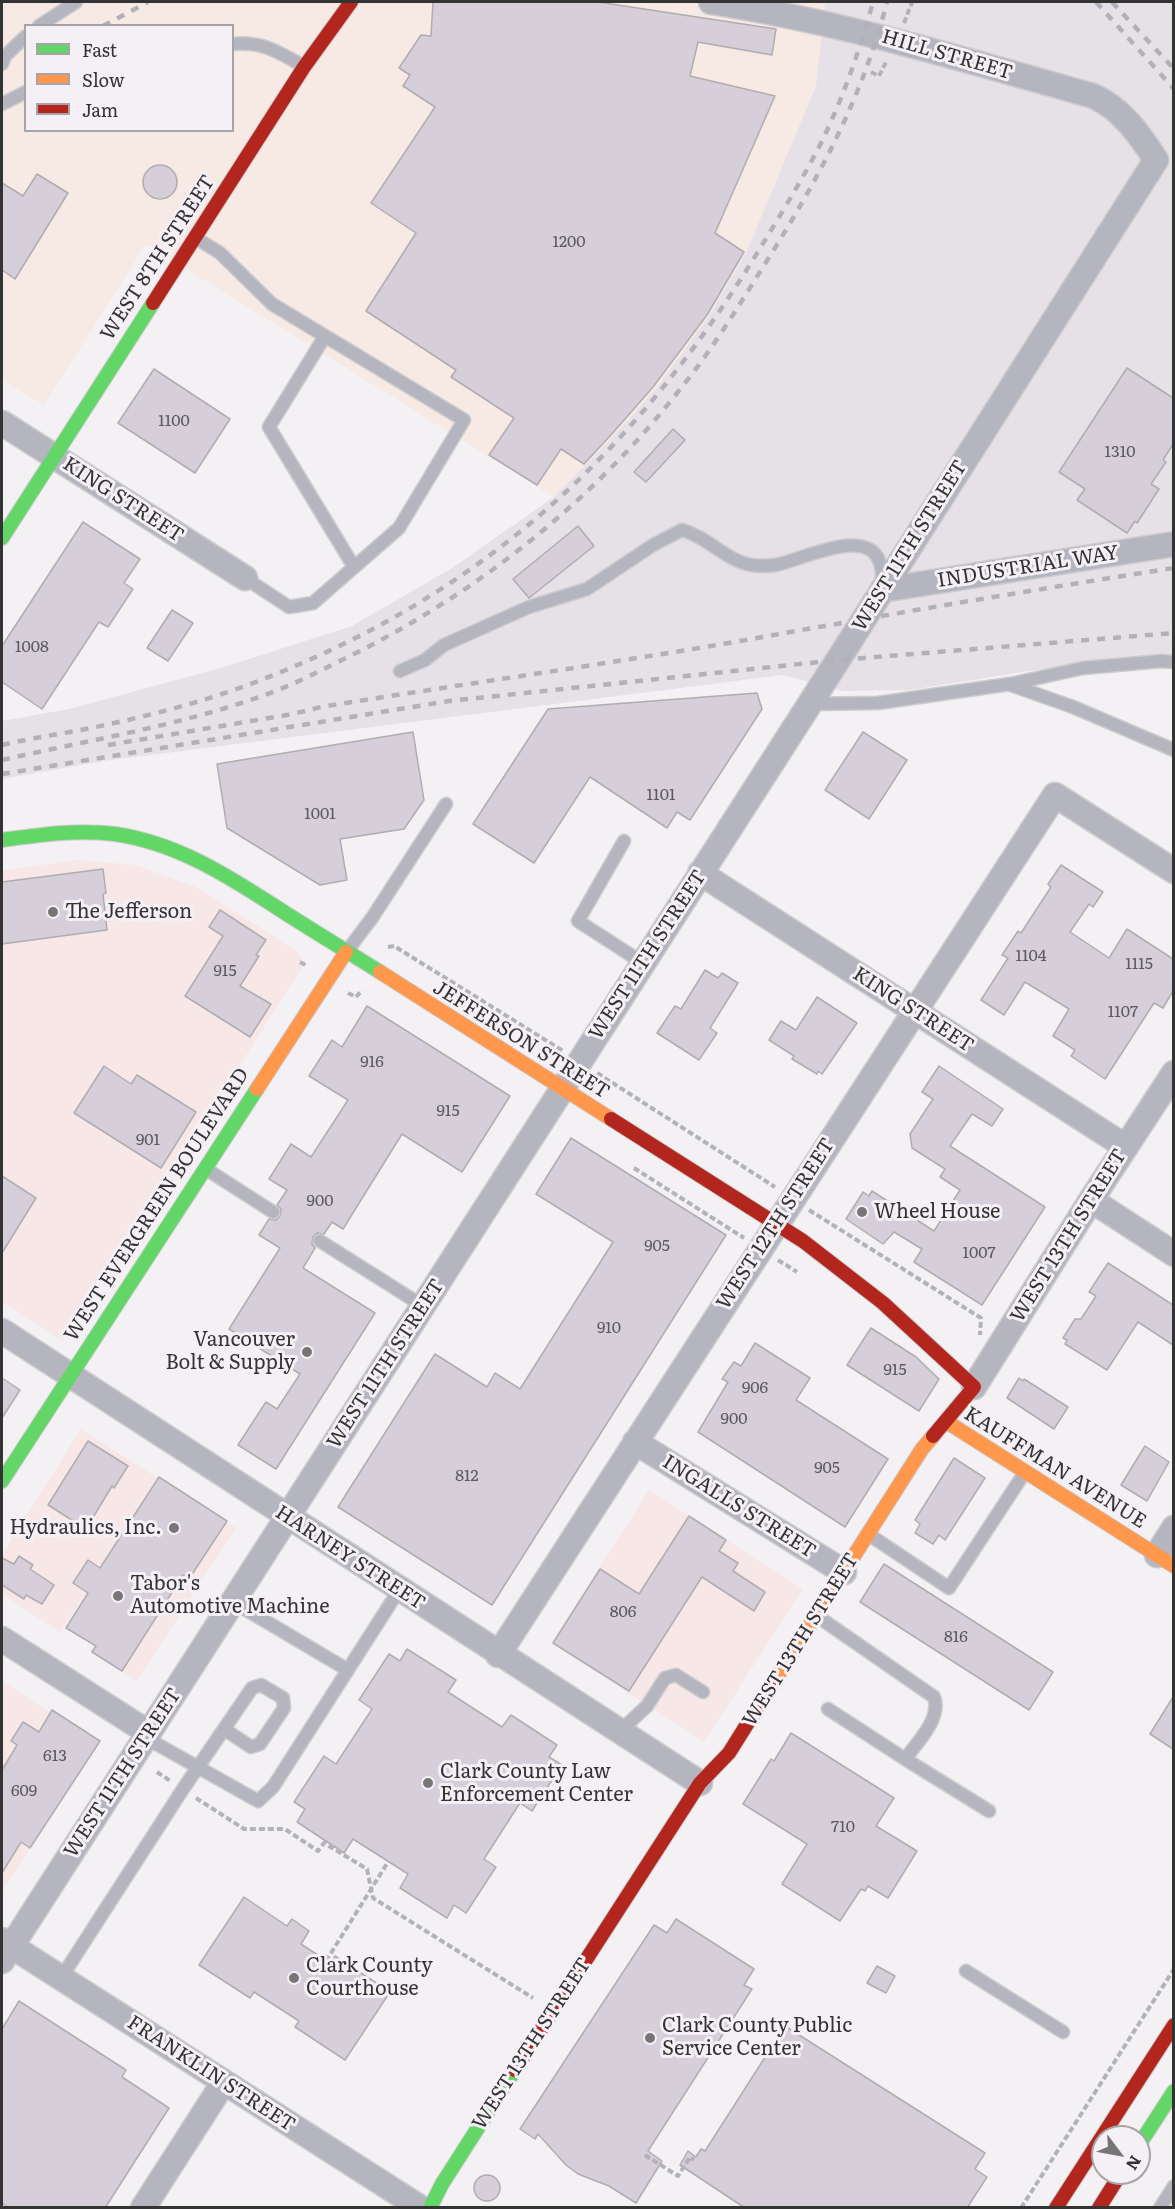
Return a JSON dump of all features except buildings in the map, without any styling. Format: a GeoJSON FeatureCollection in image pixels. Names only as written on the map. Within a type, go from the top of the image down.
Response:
{"type":"FeatureCollection","features":[{"type":"Feature","properties":{"kind":"street","name":"WEST 8TH STREET"},"geometry":{"type":"LineString","coordinates":[[2,538],[304,67],[351,2]]}},
{"type":"Feature","properties":{"kind":"street","name":"HILL STREET"},"geometry":{"type":"LineString","coordinates":[[711,2],[776,12],[844,27],[1093,96],[1109,105],[1127,122],[1143,140],[1155,160]]}},
{"type":"Feature","properties":{"kind":"street","name":"WEST 11TH STREET"},"geometry":{"type":"LineString","coordinates":[[5,1949],[287,1518],[1155,160]]}},
{"type":"Feature","properties":{"kind":"street","name":"KING STREET"},"geometry":{"type":"LineString","coordinates":[[2,423],[245,578]]}},
{"type":"Feature","properties":{"kind":"street","name":"INDUSTRIAL WAY"},"geometry":{"type":"LineString","coordinates":[[882,590],[1173,544]]}},
{"type":"Feature","properties":{"kind":"street","name":"WEST 12TH STREET"},"geometry":{"type":"LineString","coordinates":[[498,1654],[1055,795],[1173,871]]}},
{"type":"Feature","properties":{"kind":"street","name":"JEFFERSON STREET"},"geometry":{"type":"LineString","coordinates":[[2,840],[55,832],[86,831],[116,834],[164,845],[218,870],[803,1241],[883,1303],[974,1387]]}},
{"type":"Feature","properties":{"kind":"street","name":"KING STREET"},"geometry":{"type":"LineString","coordinates":[[700,873],[1126,1147]]}},
{"type":"Feature","properties":{"kind":"street","name":"WEST EVERGREEN BOULEVARD"},"geometry":{"type":"LineString","coordinates":[[2,1481],[346,952]]}},
{"type":"Feature","properties":{"kind":"street","name":"WEST 13TH STREET"},"geometry":{"type":"LineString","coordinates":[[430,2208],[442,2184],[700,1783],[729,1754],[922,1449],[947,1422],[974,1387],[1173,1073]]}},
{"type":"Feature","properties":{"kind":"street"},"geometry":{"type":"LineString","coordinates":[[1091,1200],[1173,1254]]}},
{"type":"Feature","properties":{"kind":"street","name":"HARNEY STREET"},"geometry":{"type":"LineString","coordinates":[[2,1331],[287,1518],[700,1783]]}},
{"type":"Feature","properties":{"kind":"street","name":"KAUFFMAN AVENUE"},"geometry":{"type":"LineString","coordinates":[[947,1422],[1165,1560]]}},
{"type":"Feature","properties":{"kind":"street","name":"INGALLS STREET"},"geometry":{"type":"LineString","coordinates":[[635,1442],[844,1572]]}},
{"type":"Feature","properties":{"kind":"street"},"geometry":{"type":"LineString","coordinates":[[1165,1560],[1173,1528]]}},
{"type":"Feature","properties":{"kind":"street"},"geometry":{"type":"LineString","coordinates":[[2,1639],[147,1735]]}},
{"type":"Feature","properties":{"kind":"street","name":"FRANKLIN STREET"},"geometry":{"type":"LineString","coordinates":[[5,1949],[61,1978],[421,2208]]}},
{"type":"Feature","properties":{"kind":"street"},"geometry":{"type":"LineString","coordinates":[[1056,2208],[1173,2025]]}},
{"type":"Feature","properties":{"kind":"street"},"geometry":{"type":"LineString","coordinates":[[143,2208],[224,2082]]}},
{"type":"Feature","properties":{"kind":"street"},"geometry":{"type":"LineString","coordinates":[[1151,2126],[1173,2091]]}},
{"type":"Feature","properties":{"kind":"street"},"geometry":{"type":"LineString","coordinates":[[1099,2208],[1113,2185]]}},
{"type":"Feature","properties":{"kind":"lane"},"geometry":{"type":"LineString","coordinates":[[42,24],[76,2]]}},
{"type":"Feature","properties":{"kind":"lane"},"geometry":{"type":"LineString","coordinates":[[2,64],[5,56],[24,38]]}},
{"type":"Feature","properties":{"kind":"lane"},"geometry":{"type":"LineString","coordinates":[[234,44],[244,43],[272,48],[304,67]]}},
{"type":"Feature","properties":{"kind":"lane"},"geometry":{"type":"LineString","coordinates":[[2,104],[24,93]]}},
{"type":"Feature","properties":{"kind":"lane"},"geometry":{"type":"LineString","coordinates":[[195,237],[220,253],[272,304],[464,420],[399,528],[313,603],[289,607],[245,578]]}},
{"type":"Feature","properties":{"kind":"lane"},"geometry":{"type":"LineString","coordinates":[[325,336],[269,427],[354,567]]}},
{"type":"Feature","properties":{"kind":"lane"},"geometry":{"type":"LineString","coordinates":[[400,671],[425,660],[444,645],[529,607],[588,589],[654,545],[682,530],[695,533],[731,559],[752,566],[774,566],[849,545],[865,546],[875,555],[881,566],[882,590]]}},
{"type":"Feature","properties":{"kind":"lane"},"geometry":{"type":"LineString","coordinates":[[809,704],[878,703],[1010,684],[1083,668],[1173,662]]}},
{"type":"Feature","properties":{"kind":"lane"},"geometry":{"type":"LineString","coordinates":[[1010,684],[1073,707],[1173,750]]}},
{"type":"Feature","properties":{"kind":"lane"},"geometry":{"type":"LineString","coordinates":[[346,952],[372,918],[446,804]]}},
{"type":"Feature","properties":{"kind":"lane"},"geometry":{"type":"LineString","coordinates":[[624,841],[578,921],[643,963]]}},
{"type":"Feature","properties":{"kind":"lane"},"geometry":{"type":"LineString","coordinates":[[204,1168],[273,1212]]}},
{"type":"Feature","properties":{"kind":"lane"},"geometry":{"type":"LineString","coordinates":[[320,1241],[423,1306]]}},
{"type":"Feature","properties":{"kind":"lane"},"geometry":{"type":"LineString","coordinates":[[868,1534],[949,1588],[1026,1471]]}},
{"type":"Feature","properties":{"kind":"lane"},"geometry":{"type":"LineString","coordinates":[[147,1735],[197,1768],[258,1801],[273,1787],[399,1590]]}},
{"type":"Feature","properties":{"kind":"lane"},"geometry":{"type":"LineString","coordinates":[[233,1602],[348,1670]]}},
{"type":"Feature","properties":{"kind":"lane"},"geometry":{"type":"LineString","coordinates":[[816,1616],[934,1697],[937,1704],[932,1719],[905,1759]]}},
{"type":"Feature","properties":{"kind":"lane"},"geometry":{"type":"LineString","coordinates":[[619,1732],[647,1706],[665,1678],[676,1675],[703,1692]]}},
{"type":"Feature","properties":{"kind":"lane"},"geometry":{"type":"LineString","coordinates":[[61,1978],[183,1789],[252,1688],[261,1685],[283,1698],[284,1708],[260,1744],[251,1747],[224,1729]]}},
{"type":"Feature","properties":{"kind":"lane"},"geometry":{"type":"LineString","coordinates":[[828,1709],[988,1811]]}},
{"type":"Feature","properties":{"kind":"lane"},"geometry":{"type":"LineString","coordinates":[[966,1971],[1063,2032]]}},
{"type":"Feature","properties":{"kind":"lane"},"geometry":{"type":"LineString","coordinates":[[1160,2208],[1173,2186]]}},
{"type":"Feature","properties":{"kind":"path"},"geometry":{"type":"LineString","coordinates":[[390,947],[394,941]]}},
{"type":"Feature","properties":{"kind":"path"},"geometry":{"type":"LineString","coordinates":[[300,962],[307,966]]}},
{"type":"Feature","properties":{"kind":"path"},"geometry":{"type":"LineString","coordinates":[[348,993],[356,997]]}},
{"type":"Feature","properties":{"kind":"path"},"geometry":{"type":"LineString","coordinates":[[595,1072],[774,1187]]}},
{"type":"Feature","properties":{"kind":"path"},"geometry":{"type":"LineString","coordinates":[[629,1164],[745,1239]]}},
{"type":"Feature","properties":{"kind":"path"},"geometry":{"type":"LineString","coordinates":[[813,1212],[981,1318]]}},
{"type":"Feature","properties":{"kind":"path"},"geometry":{"type":"LineString","coordinates":[[157,1772],[244,1829],[285,1829],[318,1851],[324,1843],[367,1869],[373,1898],[554,2012]]}},
{"type":"Feature","properties":{"kind":"path"},"geometry":{"type":"LineString","coordinates":[[326,1961],[388,1862]]}},
{"type":"Feature","properties":{"kind":"path"},"geometry":{"type":"LineString","coordinates":[[1021,2208],[1173,1969]]}},
{"type":"Feature","properties":{"kind":"path"},"geometry":{"type":"LineString","coordinates":[[645,2155],[678,2176],[690,2157],[694,2160]]}},
{"type":"Feature","properties":{"kind":"shaded area"},"geometry":{"type":"Polygon","coordinates":[[[2,2],[825,2],[816,86],[746,253],[707,319],[656,389],[554,497],[146,244],[44,405],[2,380],[2,2]]]}},
{"type":"Feature","properties":{"kind":"shaded area"},"geometry":{"type":"Polygon","coordinates":[[[825,2],[1173,2],[1173,659],[1035,670],[910,690],[842,691],[783,675],[103,761],[2,779],[2,721],[69,709],[221,668],[352,626],[452,568],[554,497],[656,389],[707,319],[746,253],[816,86],[825,2]]]}},
{"type":"Feature","properties":{"kind":"shaded area"},"geometry":{"type":"Polygon","coordinates":[[[75,860],[136,865],[198,888],[295,950],[303,960],[302,968],[63,1341],[2,1302],[2,871],[75,860]]]}},
{"type":"Feature","properties":{"kind":"shaded area"},"geometry":{"type":"Polygon","coordinates":[[[81,1429],[236,1528],[137,1681],[90,1651],[115,1614],[85,1594],[60,1632],[2,1594],[2,1554],[81,1429]]]}},
{"type":"Feature","properties":{"kind":"shaded area"},"geometry":{"type":"Polygon","coordinates":[[[649,1490],[803,1589],[704,1742],[551,1643],[649,1490]]]}},
{"type":"Feature","properties":{"kind":"shaded area"},"geometry":{"type":"Polygon","coordinates":[[[2,1681],[98,1743],[2,1892],[2,1681]]]}},
{"type":"Feature","properties":{"kind":"railway"},"geometry":{"type":"LineString","coordinates":[[107,24],[148,2]]}},
{"type":"Feature","properties":{"kind":"railway"},"geometry":{"type":"LineString","coordinates":[[2,745],[91,728],[220,695],[342,645],[416,605],[484,559],[548,508],[606,452],[660,391],[711,323],[759,250],[808,167],[831,122],[851,72],[873,2]]}},
{"type":"Feature","properties":{"kind":"railway"},"geometry":{"type":"LineString","coordinates":[[2,760],[176,722],[245,702],[295,683],[395,632],[442,604],[531,540],[613,466],[650,426],[718,338],[787,229],[822,167],[852,103],[877,37],[887,2]]}},
{"type":"Feature","properties":{"kind":"railway"},"geometry":{"type":"LineString","coordinates":[[1096,2],[1174,89]]}},
{"type":"Feature","properties":{"kind":"railway"},"geometry":{"type":"LineString","coordinates":[[1112,2],[1174,69]]}},
{"type":"Feature","properties":{"kind":"railway"},"geometry":{"type":"LineString","coordinates":[[108,745],[293,714],[321,707],[669,653],[1174,568]]}},
{"type":"Feature","properties":{"kind":"railway"},"geometry":{"type":"LineString","coordinates":[[2,774],[449,701],[838,660],[1174,633]]}},
{"type":"Feature","properties":{"kind":"traffic: fast"},"geometry":{"type":"LineString","coordinates":[[2,538],[153,303]]}},
{"type":"Feature","properties":{"kind":"traffic: fast"},"geometry":{"type":"LineString","coordinates":[[2,840],[87,832],[115,834],[159,845],[179,852],[219,872],[380,972]]}},
{"type":"Feature","properties":{"kind":"traffic: fast"},"geometry":{"type":"LineString","coordinates":[[2,1481],[257,1089]]}},
{"type":"Feature","properties":{"kind":"traffic: fast"},"geometry":{"type":"LineString","coordinates":[[430,2208],[442,2184],[515,2070]]}},
{"type":"Feature","properties":{"kind":"traffic: fast"},"geometry":{"type":"LineString","coordinates":[[1151,2126],[1174,2091]]}},
{"type":"Feature","properties":{"kind":"traffic: slow"},"geometry":{"type":"LineString","coordinates":[[257,1089],[346,952]]}},
{"type":"Feature","properties":{"kind":"traffic: slow"},"geometry":{"type":"LineString","coordinates":[[380,972],[611,1119]]}},
{"type":"Feature","properties":{"kind":"traffic: slow"},"geometry":{"type":"LineString","coordinates":[[947,1422],[1174,1566]]}},
{"type":"Feature","properties":{"kind":"traffic: slow"},"geometry":{"type":"LineString","coordinates":[[771,1686],[922,1449],[933,1436]]}},
{"type":"Feature","properties":{"kind":"traffic: jam"},"geometry":{"type":"LineString","coordinates":[[153,303],[304,67],[351,2]]}},
{"type":"Feature","properties":{"kind":"traffic: jam"},"geometry":{"type":"LineString","coordinates":[[611,1119],[803,1241],[883,1303],[974,1387],[933,1436]]}},
{"type":"Feature","properties":{"kind":"traffic: jam"},"geometry":{"type":"LineString","coordinates":[[515,2070],[700,1783],[729,1753],[771,1686]]}},
{"type":"Feature","properties":{"kind":"traffic: jam"},"geometry":{"type":"LineString","coordinates":[[1056,2208],[1174,2025]]}},
{"type":"Feature","properties":{"kind":"traffic: jam"},"geometry":{"type":"LineString","coordinates":[[1099,2208],[1113,2185]]}},
{"type":"Feature","properties":{"kind":"place","name":"The Jefferson"},"geometry":{"type":"Point","coordinates":[53,912]}},
{"type":"Feature","properties":{"kind":"place","name":"Wheel House"},"geometry":{"type":"Point","coordinates":[862,1212]}},
{"type":"Feature","properties":{"kind":"place","name":"Vancouver Bolt & Supply"},"geometry":{"type":"Point","coordinates":[307,1352]}},
{"type":"Feature","properties":{"kind":"place","name":"Hydraulics, Inc."},"geometry":{"type":"Point","coordinates":[174,1528]}},
{"type":"Feature","properties":{"kind":"place","name":"Tabor's Automotive Machine"},"geometry":{"type":"Point","coordinates":[118,1596]}},
{"type":"Feature","properties":{"kind":"place","name":"Clark County Law Enforcement Center"},"geometry":{"type":"Point","coordinates":[428,1783]}},
{"type":"Feature","properties":{"kind":"place","name":"Clark County Courthouse"},"geometry":{"type":"Point","coordinates":[294,1978]}},
{"type":"Feature","properties":{"kind":"place","name":"Clark County Public Service Center"},"geometry":{"type":"Point","coordinates":[650,2038]}}]}
